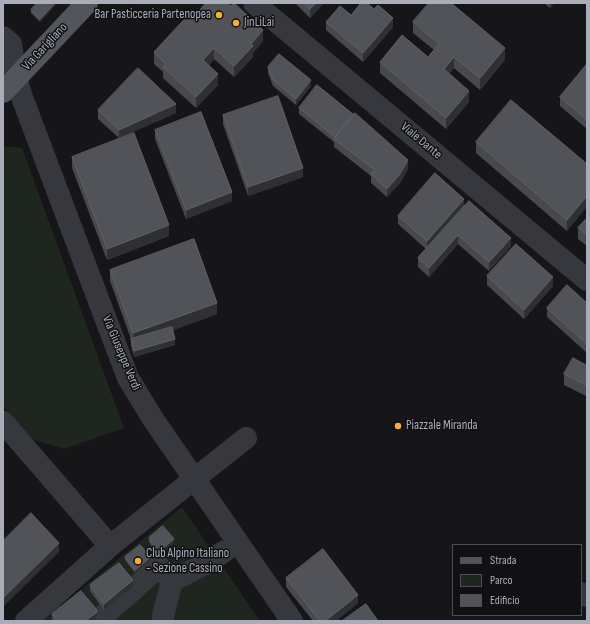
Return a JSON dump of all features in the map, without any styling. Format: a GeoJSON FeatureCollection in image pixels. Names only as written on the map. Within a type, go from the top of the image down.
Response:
{"type":"FeatureCollection","features":[{"type":"Feature","properties":{"kind":"main road","name":"Via Garigliano"},"geometry":{"type":"LineString","coordinates":[[9,85],[87,3]]}},
{"type":"Feature","properties":{"kind":"street","name":"Viale Dante"},"geometry":{"type":"LineString","coordinates":[[254,3],[587,280]]}},
{"type":"Feature","properties":{"kind":"street","name":"Via Giuseppe Verdi"},"geometry":{"type":"LineString","coordinates":[[3,37],[11,44],[9,85],[128,378],[152,419],[292,621]]}},
{"type":"Feature","properties":{"kind":"street"},"geometry":{"type":"LineString","coordinates":[[3,422],[110,546]]}},
{"type":"Feature","properties":{"kind":"street"},"geometry":{"type":"LineString","coordinates":[[26,621],[110,546],[194,481],[246,438]]}},
{"type":"Feature","properties":{"kind":"street"},"geometry":{"type":"LineString","coordinates":[[172,581],[205,564],[225,551]]}},
{"type":"Feature","properties":{"kind":"street"},"geometry":{"type":"LineString","coordinates":[[101,620],[159,566],[172,581]]}},
{"type":"Feature","properties":{"kind":"street"},"geometry":{"type":"LineString","coordinates":[[163,621],[172,581]]}},
{"type":"Feature","properties":{"kind":"green space"},"geometry":{"type":"Polygon","coordinates":[[[3,146],[22,148],[124,428],[64,449],[32,439],[3,406],[3,146]]]}},
{"type":"Feature","properties":{"kind":"green space"},"geometry":{"type":"Polygon","coordinates":[[[182,507],[260,621],[43,621],[182,507]]]}},
{"type":"Feature","properties":{"kind":"building"},"geometry":{"type":"Polygon","coordinates":[[[37,3],[55,3],[40,19],[31,10],[37,3]]]}},
{"type":"Feature","properties":{"kind":"building"},"geometry":{"type":"Polygon","coordinates":[[[206,3],[227,3],[231,6],[234,3],[263,30],[251,44],[253,46],[234,66],[214,48],[203,60],[218,74],[196,97],[163,67],[166,64],[154,52],[193,10],[197,13],[206,3]]]}},
{"type":"Feature","properties":{"kind":"building"},"geometry":{"type":"Polygon","coordinates":[[[304,3],[316,3],[310,9],[304,3]]]}},
{"type":"Feature","properties":{"kind":"building"},"geometry":{"type":"Polygon","coordinates":[[[361,3],[367,3],[374,9],[378,5],[393,18],[363,53],[326,22],[340,6],[351,15],[361,3]]]}},
{"type":"Feature","properties":{"kind":"building"},"geometry":{"type":"Polygon","coordinates":[[[429,3],[451,3],[505,48],[480,78],[454,57],[444,69],[469,91],[446,118],[380,62],[402,35],[428,57],[439,44],[413,22],[429,3]]]}},
{"type":"Feature","properties":{"kind":"building"},"geometry":{"type":"Polygon","coordinates":[[[279,54],[311,80],[296,99],[273,80],[268,67],[279,54]]]}},
{"type":"Feature","properties":{"kind":"building"},"geometry":{"type":"Polygon","coordinates":[[[587,64],[587,120],[560,97],[587,64]]]}},
{"type":"Feature","properties":{"kind":"building"},"geometry":{"type":"Polygon","coordinates":[[[138,68],[176,104],[119,130],[98,110],[138,68]]]}},
{"type":"Feature","properties":{"kind":"building"},"geometry":{"type":"Polygon","coordinates":[[[317,85],[354,115],[335,137],[299,108],[317,85]]]}},
{"type":"Feature","properties":{"kind":"building"},"geometry":{"type":"Polygon","coordinates":[[[278,96],[303,168],[248,187],[223,115],[278,96]]]}},
{"type":"Feature","properties":{"kind":"building"},"geometry":{"type":"Polygon","coordinates":[[[511,100],[587,164],[587,196],[567,220],[476,142],[511,100]]]}},
{"type":"Feature","properties":{"kind":"building"},"geometry":{"type":"Polygon","coordinates":[[[201,112],[232,192],[186,210],[155,130],[201,112]]]}},
{"type":"Feature","properties":{"kind":"building"},"geometry":{"type":"Polygon","coordinates":[[[355,113],[408,160],[400,174],[387,189],[371,174],[375,170],[334,139],[355,113]]]}},
{"type":"Feature","properties":{"kind":"building"},"geometry":{"type":"Polygon","coordinates":[[[134,133],[169,225],[107,249],[72,157],[134,133]]]}},
{"type":"Feature","properties":{"kind":"building"},"geometry":{"type":"Polygon","coordinates":[[[435,173],[464,199],[427,241],[398,216],[435,173]]]}},
{"type":"Feature","properties":{"kind":"building"},"geometry":{"type":"Polygon","coordinates":[[[469,201],[511,238],[489,262],[458,235],[429,268],[418,258],[469,201]]]}},
{"type":"Feature","properties":{"kind":"building"},"geometry":{"type":"Polygon","coordinates":[[[587,218],[587,235],[578,228],[587,218]]]}},
{"type":"Feature","properties":{"kind":"building"},"geometry":{"type":"Polygon","coordinates":[[[194,239],[217,303],[133,333],[110,270],[194,239]]]}},
{"type":"Feature","properties":{"kind":"building"},"geometry":{"type":"Polygon","coordinates":[[[516,244],[553,277],[524,310],[487,276],[516,244]]]}},
{"type":"Feature","properties":{"kind":"building"},"geometry":{"type":"Polygon","coordinates":[[[567,285],[587,303],[587,344],[547,308],[567,285]]]}},
{"type":"Feature","properties":{"kind":"building"},"geometry":{"type":"Polygon","coordinates":[[[172,327],[175,339],[134,351],[131,339],[172,327]]]}},
{"type":"Feature","properties":{"kind":"building"},"geometry":{"type":"Polygon","coordinates":[[[573,358],[586,365],[587,364],[586,385],[564,374],[573,358]]]}},
{"type":"Feature","properties":{"kind":"building"},"geometry":{"type":"Polygon","coordinates":[[[31,513],[59,543],[3,598],[3,541],[31,513]]]}},
{"type":"Feature","properties":{"kind":"building"},"geometry":{"type":"Polygon","coordinates":[[[163,526],[174,539],[158,552],[149,538],[163,526]]]}},
{"type":"Feature","properties":{"kind":"building"},"geometry":{"type":"Polygon","coordinates":[[[140,545],[151,557],[135,570],[125,557],[140,545]]]}},
{"type":"Feature","properties":{"kind":"building"},"geometry":{"type":"Polygon","coordinates":[[[323,549],[358,595],[325,621],[320,621],[286,578],[323,549]]]}},
{"type":"Feature","properties":{"kind":"building"},"geometry":{"type":"Polygon","coordinates":[[[119,563],[133,580],[104,604],[90,585],[119,563]]]}},
{"type":"Feature","properties":{"kind":"building"},"geometry":{"type":"Polygon","coordinates":[[[81,591],[97,610],[96,613],[85,621],[57,621],[52,614],[81,591]]]}},
{"type":"Feature","properties":{"kind":"building"},"geometry":{"type":"Polygon","coordinates":[[[366,604],[378,621],[342,621],[366,604]]]}},
{"type":"Feature","properties":{"kind":"place","name":"Bar Pasticceria Partenopea"},"geometry":{"type":"Point","coordinates":[219,15]}},
{"type":"Feature","properties":{"kind":"place","name":"JinLiLai"},"geometry":{"type":"Point","coordinates":[236,23]}},
{"type":"Feature","properties":{"kind":"place","name":"Piazzale Miranda"},"geometry":{"type":"Point","coordinates":[398,426]}},
{"type":"Feature","properties":{"kind":"place","name":"Club Alpino Italiano - Sezione Cassino"},"geometry":{"type":"Point","coordinates":[138,561]}}]}
